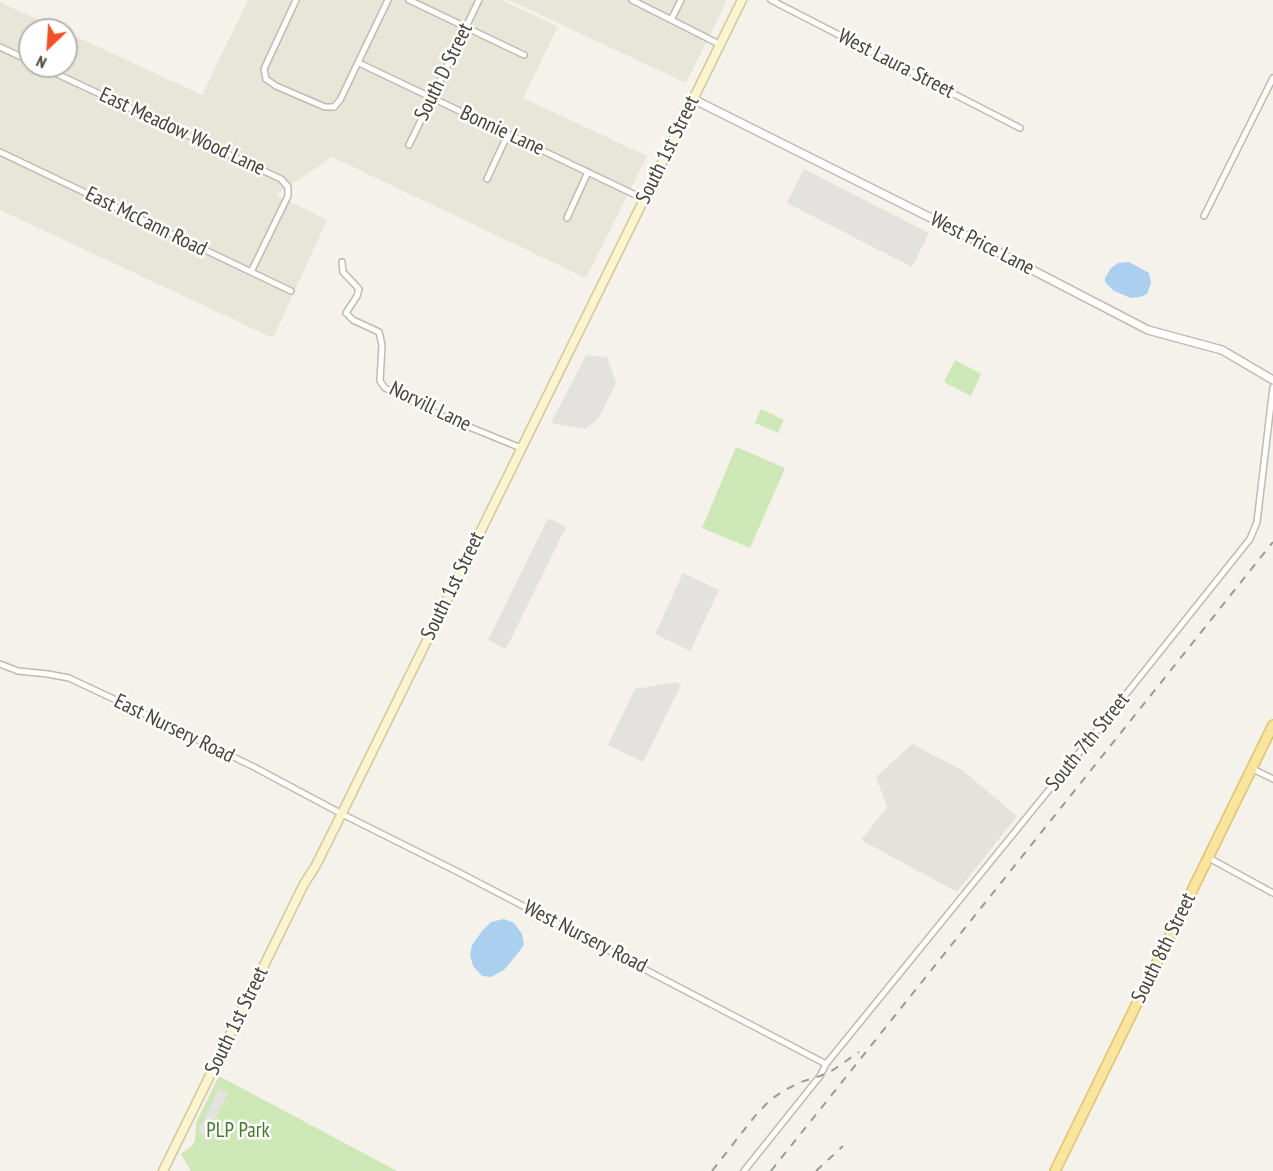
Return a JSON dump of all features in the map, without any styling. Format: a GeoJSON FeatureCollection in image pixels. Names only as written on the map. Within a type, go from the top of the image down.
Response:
{"type":"FeatureCollection","features":[{"type":"Feature","properties":{"kind":"main road","name":"South 1st Street"},"geometry":{"type":"LineString","coordinates":[[166,1169],[304,884],[342,814],[742,0]]}},
{"type":"Feature","properties":{"kind":"main road","name":"South 8th Street"},"geometry":{"type":"LineString","coordinates":[[1055,1171],[1273,724]]}},
{"type":"Feature","properties":{"kind":"street"},"geometry":{"type":"LineString","coordinates":[[296,0],[264,69],[266,79],[276,86],[325,107],[333,107],[340,100],[387,0]]}},
{"type":"Feature","properties":{"kind":"street"},"geometry":{"type":"LineString","coordinates":[[409,0],[524,55]]}},
{"type":"Feature","properties":{"kind":"street","name":"South D Street"},"geometry":{"type":"LineString","coordinates":[[409,145],[479,0]]}},
{"type":"Feature","properties":{"kind":"street"},"geometry":{"type":"LineString","coordinates":[[632,0],[721,45]]}},
{"type":"Feature","properties":{"kind":"street"},"geometry":{"type":"LineString","coordinates":[[671,20],[681,0]]}},
{"type":"Feature","properties":{"kind":"street","name":"West Laura Street"},"geometry":{"type":"LineString","coordinates":[[771,0],[1020,128]]}},
{"type":"Feature","properties":{"kind":"street"},"geometry":{"type":"LineString","coordinates":[[0,47],[18,55]]}},
{"type":"Feature","properties":{"kind":"street","name":"Bonnie Lane"},"geometry":{"type":"LineString","coordinates":[[359,63],[644,199]]}},
{"type":"Feature","properties":{"kind":"street","name":"East Meadow Wood Lane"},"geometry":{"type":"LineString","coordinates":[[66,78],[281,178],[288,187],[288,196],[251,272]]}},
{"type":"Feature","properties":{"kind":"street"},"geometry":{"type":"LineString","coordinates":[[1204,216],[1273,78]]}},
{"type":"Feature","properties":{"kind":"street","name":"West Price Lane"},"geometry":{"type":"LineString","coordinates":[[693,99],[1148,330],[1222,350],[1273,380]]}},
{"type":"Feature","properties":{"kind":"street"},"geometry":{"type":"LineString","coordinates":[[487,179],[508,134]]}},
{"type":"Feature","properties":{"kind":"street","name":"East McCann Road"},"geometry":{"type":"LineString","coordinates":[[0,152],[291,291]]}},
{"type":"Feature","properties":{"kind":"street"},"geometry":{"type":"LineString","coordinates":[[567,218],[588,172]]}},
{"type":"Feature","properties":{"kind":"street","name":"Norvill Lane"},"geometry":{"type":"LineString","coordinates":[[342,262],[343,272],[359,289],[346,313],[352,320],[379,332],[382,345],[380,381],[385,388],[440,415],[521,448]]}},
{"type":"Feature","properties":{"kind":"street","name":"South 7th Street"},"geometry":{"type":"LineString","coordinates":[[744,1171],[820,1076],[826,1064],[1250,538],[1257,522],[1273,387]]}},
{"type":"Feature","properties":{"kind":"street","name":"East Nursery Road"},"geometry":{"type":"LineString","coordinates":[[0,664],[18,671],[69,678],[254,767],[342,814]]}},
{"type":"Feature","properties":{"kind":"street"},"geometry":{"type":"LineString","coordinates":[[1251,768],[1273,779]]}},
{"type":"Feature","properties":{"kind":"street","name":"West Nursery Road"},"geometry":{"type":"LineString","coordinates":[[342,814],[598,944],[826,1064]]}},
{"type":"Feature","properties":{"kind":"street"},"geometry":{"type":"LineString","coordinates":[[1209,858],[1273,893]]}},
{"type":"Feature","properties":{"kind":"shaded area"},"geometry":{"type":"Polygon","coordinates":[[[248,0],[502,0],[558,27],[523,98],[647,156],[586,278],[332,157],[276,195],[327,220],[273,338],[0,210],[0,2],[35,18],[18,18],[18,78],[78,78],[78,38],[202,95],[248,0]]]}},
{"type":"Feature","properties":{"kind":"shaded area"},"geometry":{"type":"Polygon","coordinates":[[[509,0],[727,0],[686,83],[509,0]]]}},
{"type":"Feature","properties":{"kind":"shaded area"},"geometry":{"type":"Polygon","coordinates":[[[804,169],[929,233],[912,267],[787,203],[804,169]]]}},
{"type":"Feature","properties":{"kind":"shaded area"},"geometry":{"type":"Polygon","coordinates":[[[586,355],[607,357],[616,383],[598,419],[585,429],[551,423],[586,355]]]}},
{"type":"Feature","properties":{"kind":"shaded area"},"geometry":{"type":"Polygon","coordinates":[[[548,518],[566,527],[506,649],[488,640],[548,518]]]}},
{"type":"Feature","properties":{"kind":"shaded area"},"geometry":{"type":"Polygon","coordinates":[[[683,573],[719,590],[690,651],[655,634],[683,573]]]}},
{"type":"Feature","properties":{"kind":"shaded area"},"geometry":{"type":"Polygon","coordinates":[[[676,682],[681,685],[643,762],[608,745],[635,689],[676,682]]]}},
{"type":"Feature","properties":{"kind":"shaded area"},"geometry":{"type":"Polygon","coordinates":[[[912,744],[962,770],[1017,816],[957,892],[861,840],[887,807],[876,777],[912,744]]]}},
{"type":"Feature","properties":{"kind":"shaded area"},"geometry":{"type":"Polygon","coordinates":[[[219,1088],[228,1093],[207,1136],[198,1132],[219,1088]]]}},
{"type":"Feature","properties":{"kind":"green space"},"geometry":{"type":"Polygon","coordinates":[[[955,360],[981,374],[971,396],[944,382],[955,360]]]}},
{"type":"Feature","properties":{"kind":"green space"},"geometry":{"type":"Polygon","coordinates":[[[761,409],[784,420],[778,433],[755,423],[761,409]]]}},
{"type":"Feature","properties":{"kind":"green space"},"geometry":{"type":"Polygon","coordinates":[[[736,447],[785,468],[750,548],[702,528],[736,447]]]}},
{"type":"Feature","properties":{"kind":"green space","name":"PLP Park"},"geometry":{"type":"Polygon","coordinates":[[[219,1076],[397,1171],[191,1171],[181,1154],[193,1145],[196,1123],[219,1076]]]}},
{"type":"Feature","properties":{"kind":"water"},"geometry":{"type":"Polygon","coordinates":[[[1129,262],[1149,273],[1151,283],[1147,294],[1131,298],[1114,291],[1105,282],[1111,268],[1118,263],[1129,262]]]}},
{"type":"Feature","properties":{"kind":"water"},"geometry":{"type":"Polygon","coordinates":[[[504,919],[514,923],[522,934],[524,945],[504,970],[491,977],[482,976],[473,966],[470,955],[472,945],[491,922],[504,919]]]}},
{"type":"Feature","properties":{"kind":"railway"},"geometry":{"type":"LineString","coordinates":[[771,1171],[1273,542]]}},
{"type":"Feature","properties":{"kind":"railway"},"geometry":{"type":"LineString","coordinates":[[712,1171],[770,1100],[801,1082],[833,1070],[859,1052]]}},
{"type":"Feature","properties":{"kind":"railway"},"geometry":{"type":"LineString","coordinates":[[816,1171],[843,1146]]}}]}
